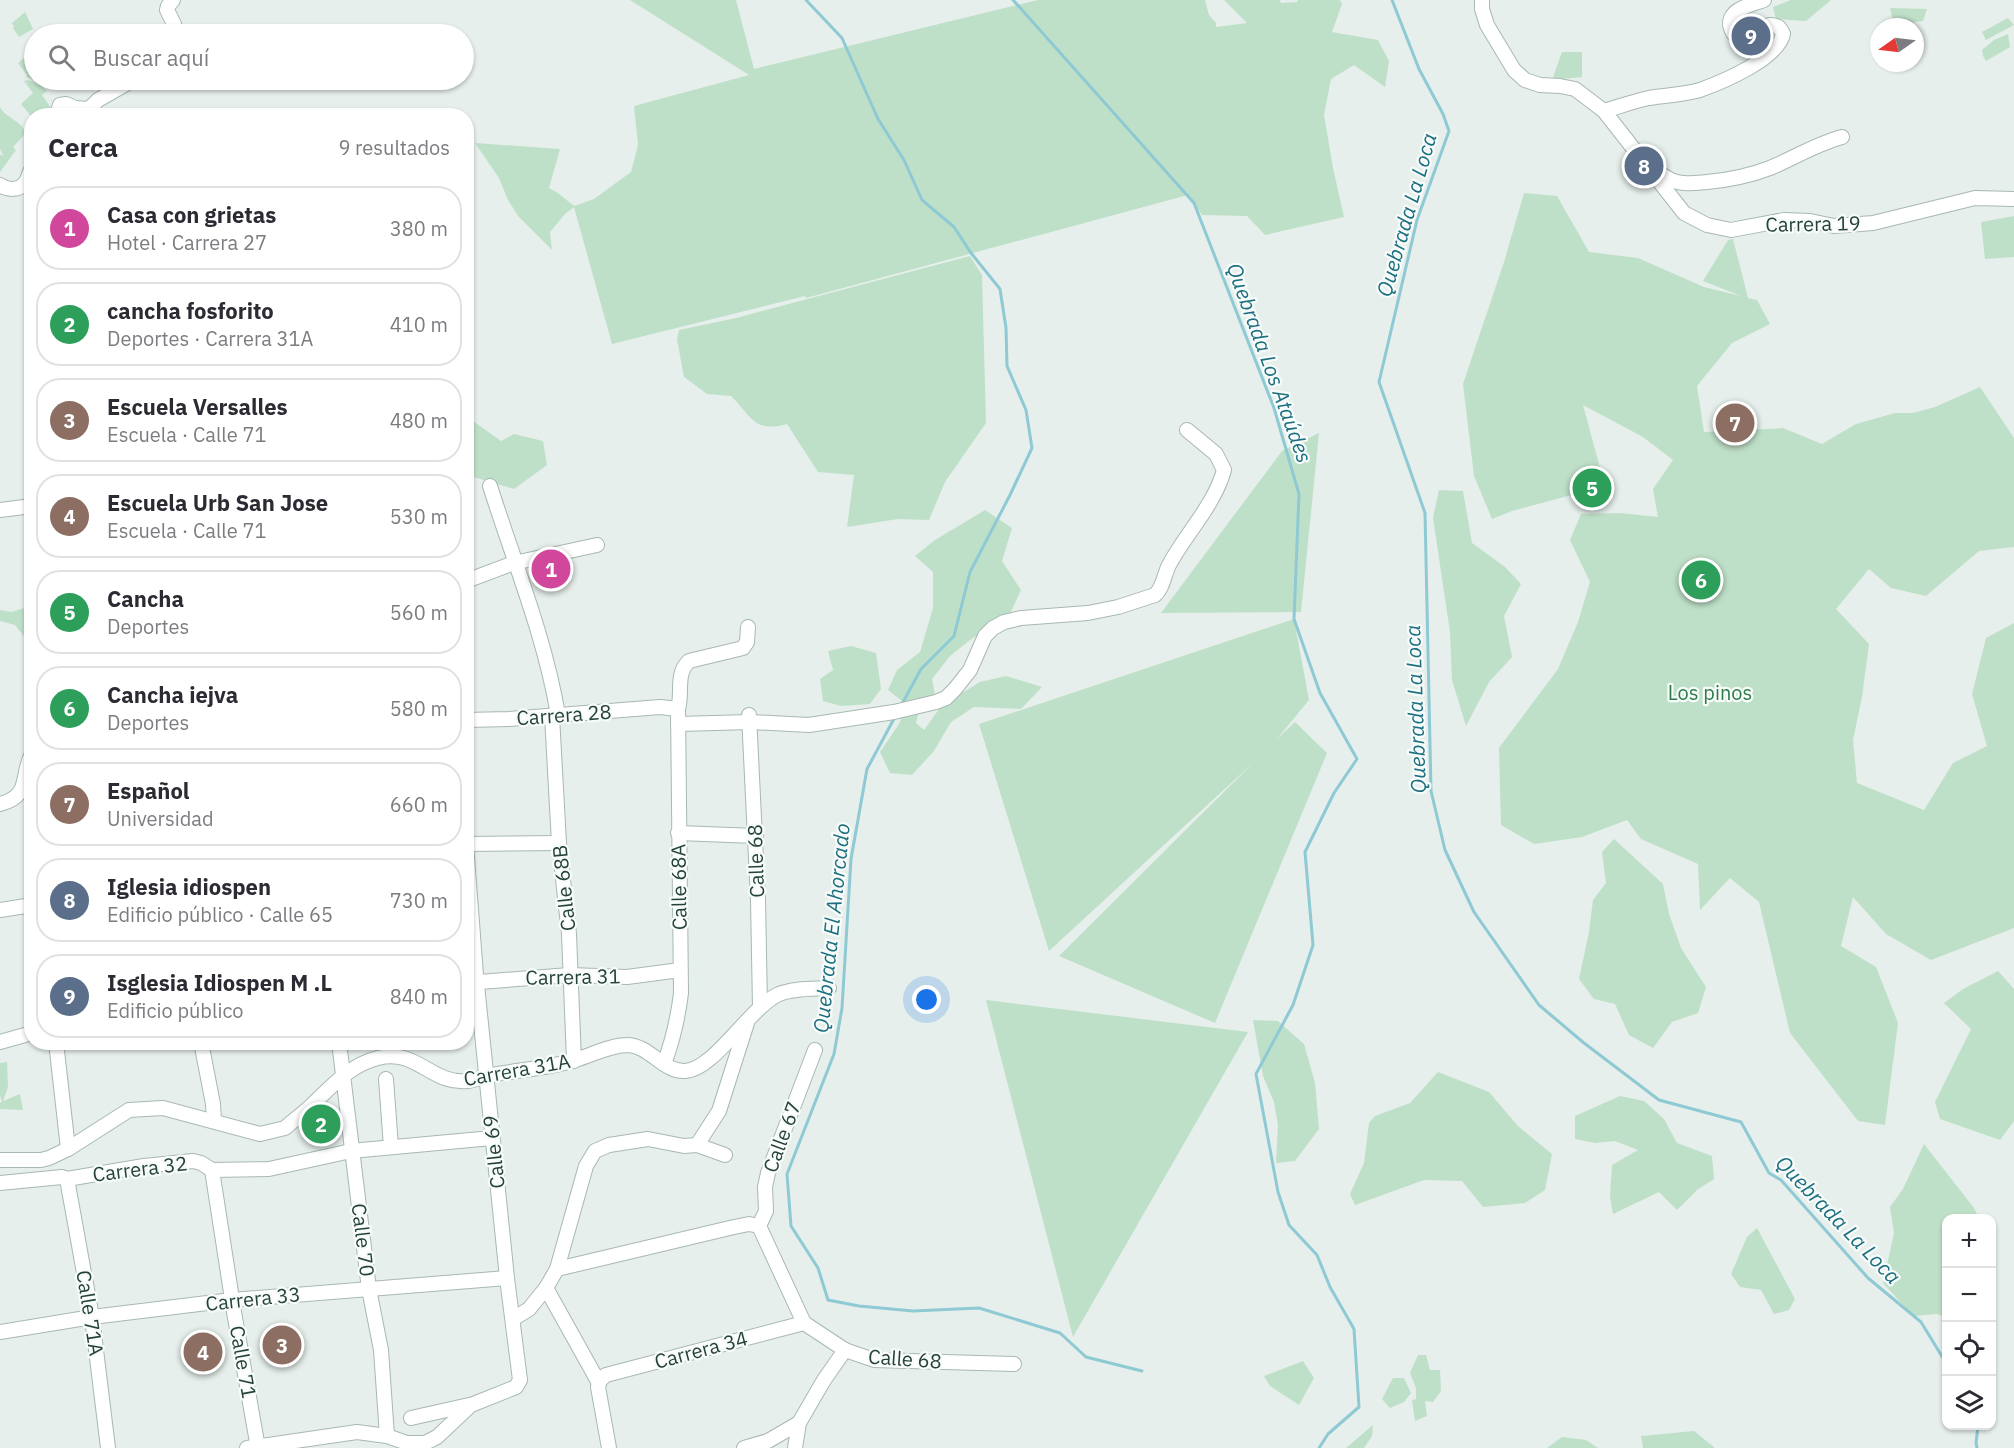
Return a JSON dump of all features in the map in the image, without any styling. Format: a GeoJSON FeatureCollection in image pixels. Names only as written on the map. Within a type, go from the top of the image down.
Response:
{"type":"FeatureCollection","features":[{"type":"Feature","properties":{"kind":"street"},"geometry":{"type":"LineString","coordinates":[[173,0],[167,10],[174,24]]}},
{"type":"Feature","properties":{"kind":"street"},"geometry":{"type":"LineString","coordinates":[[183,0],[188,1]]}},
{"type":"Feature","properties":{"kind":"street"},"geometry":{"type":"LineString","coordinates":[[1482,0],[1487,25],[1515,70],[1525,80],[1540,85],[1575,89],[1604,111],[1648,166],[1670,180],[1693,183],[1749,176],[1805,150],[1842,137]]}},
{"type":"Feature","properties":{"kind":"street"},"geometry":{"type":"LineString","coordinates":[[1604,111],[1647,98],[1696,91],[1758,62],[1780,42],[1783,34],[1779,26],[1775,25],[1742,35],[1733,33],[1731,30],[1732,16],[1739,9],[1764,0]]}},
{"type":"Feature","properties":{"kind":"street"},"geometry":{"type":"LineString","coordinates":[[90,108],[98,100],[116,90]]}},
{"type":"Feature","properties":{"kind":"street"},"geometry":{"type":"LineString","coordinates":[[59,108],[60,105],[66,104],[75,108]]}},
{"type":"Feature","properties":{"kind":"street","name":"Carrera 19"},"geometry":{"type":"LineString","coordinates":[[1648,166],[1684,213],[1707,225],[1731,230],[1784,220],[1810,221],[1834,226],[1873,223],[1975,198],[2014,199]]}},
{"type":"Feature","properties":{"kind":"street"},"geometry":{"type":"LineString","coordinates":[[0,185],[12,189],[24,184]]}},
{"type":"Feature","properties":{"kind":"street"},"geometry":{"type":"LineString","coordinates":[[678,724],[750,718],[810,725],[894,712],[936,702],[946,698],[969,670],[985,636],[1004,622],[1021,618],[1088,613],[1118,608],[1155,595],[1160,591],[1175,553],[1220,485],[1224,470],[1216,454],[1187,430]]}},
{"type":"Feature","properties":{"kind":"street"},"geometry":{"type":"LineString","coordinates":[[490,486],[514,563]]}},
{"type":"Feature","properties":{"kind":"street"},"geometry":{"type":"LineString","coordinates":[[0,510],[24,508]]}},
{"type":"Feature","properties":{"kind":"street"},"geometry":{"type":"LineString","coordinates":[[474,578],[514,563],[597,545]]}},
{"type":"Feature","properties":{"kind":"street","name":"Calle 68B"},"geometry":{"type":"LineString","coordinates":[[514,563],[550,670],[555,716],[559,843],[569,934],[574,1061]]}},
{"type":"Feature","properties":{"kind":"street","name":"Calle 68A"},"geometry":{"type":"LineString","coordinates":[[664,1064],[672,1044],[678,1017],[680,970],[679,685],[684,666],[689,661],[743,648],[747,642],[748,627]]}},
{"type":"Feature","properties":{"kind":"street","name":"Carrera 28"},"geometry":{"type":"LineString","coordinates":[[474,720],[555,716],[660,707],[678,709]]}},
{"type":"Feature","properties":{"kind":"street","name":"Calle 68"},"geometry":{"type":"LineString","coordinates":[[750,718],[756,836],[760,1007]]}},
{"type":"Feature","properties":{"kind":"street"},"geometry":{"type":"LineString","coordinates":[[0,804],[8,802],[24,788]]}},
{"type":"Feature","properties":{"kind":"street"},"geometry":{"type":"LineString","coordinates":[[678,833],[756,836]]}},
{"type":"Feature","properties":{"kind":"street"},"geometry":{"type":"LineString","coordinates":[[474,844],[559,843]]}},
{"type":"Feature","properties":{"kind":"street"},"geometry":{"type":"LineString","coordinates":[[0,910],[24,906]]}},
{"type":"Feature","properties":{"kind":"street","name":"Carrera 31"},"geometry":{"type":"LineString","coordinates":[[474,982],[570,975],[627,977],[680,970]]}},
{"type":"Feature","properties":{"kind":"street","name":"Carrera 31A"},"geometry":{"type":"LineString","coordinates":[[0,1160],[41,1160],[68,1149],[129,1110],[164,1108],[260,1134],[278,1131],[310,1107],[355,1066],[393,1056],[405,1057],[443,1078],[469,1081],[574,1061],[608,1048],[626,1045],[646,1050],[664,1064],[685,1071],[696,1068],[713,1056],[760,1007],[778,995],[791,991],[829,988]]}},
{"type":"Feature","properties":{"kind":"street","name":"Calle 69"},"geometry":{"type":"LineString","coordinates":[[471,1405],[516,1387],[519,1380],[486,1076],[474,995]]}},
{"type":"Feature","properties":{"kind":"street"},"geometry":{"type":"LineString","coordinates":[[697,1145],[719,1111],[747,1021]]}},
{"type":"Feature","properties":{"kind":"street"},"geometry":{"type":"LineString","coordinates":[[0,1042],[24,1035]]}},
{"type":"Feature","properties":{"kind":"street"},"geometry":{"type":"LineString","coordinates":[[57,1050],[68,1149]]}},
{"type":"Feature","properties":{"kind":"street"},"geometry":{"type":"LineString","coordinates":[[203,1050],[214,1120]]}},
{"type":"Feature","properties":{"kind":"street","name":"Calle 70"},"geometry":{"type":"LineString","coordinates":[[340,1050],[369,1288],[381,1350],[387,1436]]}},
{"type":"Feature","properties":{"kind":"street","name":"Calle 67"},"geometry":{"type":"LineString","coordinates":[[759,1226],[766,1211],[765,1187],[768,1173],[815,1050]]}},
{"type":"Feature","properties":{"kind":"street"},"geometry":{"type":"LineString","coordinates":[[386,1079],[392,1147]]}},
{"type":"Feature","properties":{"kind":"street","name":"Carrera 32"},"geometry":{"type":"LineString","coordinates":[[0,1183],[62,1177],[67,1179],[144,1166],[193,1161],[212,1170],[269,1169],[351,1151],[492,1138]]}},
{"type":"Feature","properties":{"kind":"street"},"geometry":{"type":"LineString","coordinates":[[513,1319],[529,1309],[546,1288],[557,1269],[586,1166],[596,1151],[609,1145],[648,1139],[684,1146],[697,1145],[725,1155]]}},
{"type":"Feature","properties":{"kind":"street","name":"Calle 71"},"geometry":{"type":"LineString","coordinates":[[212,1170],[252,1448]]}},
{"type":"Feature","properties":{"kind":"street","name":"Calle 71A"},"geometry":{"type":"LineString","coordinates":[[67,1179],[92,1317],[108,1448]]}},
{"type":"Feature","properties":{"kind":"street"},"geometry":{"type":"LineString","coordinates":[[557,1269],[734,1227],[749,1224],[759,1226],[804,1323]]}},
{"type":"Feature","properties":{"kind":"street","name":"Carrera 33"},"geometry":{"type":"LineString","coordinates":[[0,1332],[92,1317],[232,1300],[507,1278]]}},
{"type":"Feature","properties":{"kind":"street"},"geometry":{"type":"LineString","coordinates":[[546,1288],[599,1381],[609,1448]]}},
{"type":"Feature","properties":{"kind":"street","name":"Calle 68"},"geometry":{"type":"LineString","coordinates":[[804,1323],[845,1350],[874,1360],[1014,1364]]}},
{"type":"Feature","properties":{"kind":"street","name":"Carrera 34"},"geometry":{"type":"LineString","coordinates":[[599,1381],[606,1375],[804,1323]]}},
{"type":"Feature","properties":{"kind":"street"},"geometry":{"type":"LineString","coordinates":[[795,1448],[800,1423],[845,1350]]}},
{"type":"Feature","properties":{"kind":"street"},"geometry":{"type":"LineString","coordinates":[[252,1448],[357,1432],[387,1436],[407,1443],[425,1443],[436,1437],[471,1405]]}},
{"type":"Feature","properties":{"kind":"street"},"geometry":{"type":"LineString","coordinates":[[411,1418],[471,1405]]}},
{"type":"Feature","properties":{"kind":"street"},"geometry":{"type":"LineString","coordinates":[[744,1448],[768,1441],[800,1423]]}},
{"type":"Feature","properties":{"kind":"green space"},"geometry":{"type":"Polygon","coordinates":[[[630,0],[736,0],[754,69],[1038,0],[1205,0],[1209,15],[1216,23],[1216,27],[1247,23],[1224,0],[1280,0],[1281,3],[1298,0],[1340,0],[1342,4],[1332,32],[1378,40],[1389,61],[1385,87],[1354,65],[1331,79],[1324,115],[1344,217],[1265,235],[1247,216],[1202,215],[1188,195],[806,298],[805,296],[612,344],[574,207],[550,232],[552,250],[518,216],[499,178],[475,143],[560,149],[549,188],[574,206],[594,199],[631,172],[638,145],[634,106],[749,75],[630,0]]]}},
{"type":"Feature","properties":{"kind":"green space"},"geometry":{"type":"Polygon","coordinates":[[[1791,0],[1831,0],[1806,21],[1776,19],[1773,7],[1791,0]]]}},
{"type":"Feature","properties":{"kind":"green space"},"geometry":{"type":"Polygon","coordinates":[[[1890,8],[1927,9],[1924,18],[1892,18],[1890,8]]]}},
{"type":"Feature","properties":{"kind":"green space"},"geometry":{"type":"Polygon","coordinates":[[[25,12],[31,24],[24,24],[24,34],[19,37],[13,28],[14,25],[11,24],[25,12]]]}},
{"type":"Feature","properties":{"kind":"green space"},"geometry":{"type":"Polygon","coordinates":[[[2008,18],[2014,25],[1986,40],[1982,32],[2008,18]]]}},
{"type":"Feature","properties":{"kind":"green space"},"geometry":{"type":"Polygon","coordinates":[[[2008,34],[2010,47],[1986,61],[1982,50],[1994,40],[2008,34]]]}},
{"type":"Feature","properties":{"kind":"green space"},"geometry":{"type":"Polygon","coordinates":[[[1562,52],[1582,52],[1582,77],[1552,80],[1562,52]]]}},
{"type":"Feature","properties":{"kind":"green space"},"geometry":{"type":"Polygon","coordinates":[[[24,58],[24,71],[18,63],[24,58]]]}},
{"type":"Feature","properties":{"kind":"green space"},"geometry":{"type":"Polygon","coordinates":[[[31,90],[46,90],[42,95],[51,108],[24,108],[21,104],[33,93],[31,90]]]}},
{"type":"Feature","properties":{"kind":"green space"},"geometry":{"type":"Polygon","coordinates":[[[0,107],[23,128],[24,135],[13,147],[16,150],[0,172],[0,154],[3,155],[0,149],[0,107]]]}},
{"type":"Feature","properties":{"kind":"green space","name":"Los pinos"},"geometry":{"type":"Polygon","coordinates":[[[1524,193],[1557,196],[1589,252],[1638,258],[1704,287],[1741,296],[1703,281],[1728,240],[1733,239],[1748,298],[1757,300],[1770,324],[1732,343],[1697,386],[1704,432],[1783,428],[1822,444],[1856,424],[1895,413],[1913,413],[1935,407],[1980,387],[2014,438],[2014,547],[1979,551],[1926,596],[1891,588],[1869,569],[1836,609],[1869,644],[1862,697],[1853,740],[1857,783],[1924,810],[1953,763],[1987,746],[1972,694],[1986,638],[2014,623],[2014,928],[1931,960],[1886,934],[1853,897],[1841,946],[1876,967],[1898,1023],[1885,1125],[1858,1121],[1790,1033],[1759,902],[1730,878],[1700,910],[1698,864],[1641,839],[1627,820],[1582,837],[1534,844],[1501,825],[1499,748],[1558,669],[1578,622],[1590,582],[1570,540],[1581,514],[1620,513],[1658,517],[1653,489],[1673,460],[1643,437],[1583,405],[1605,486],[1512,511],[1492,519],[1474,476],[1463,384],[1504,262],[1524,193]]]}},
{"type":"Feature","properties":{"kind":"green space"},"geometry":{"type":"Polygon","coordinates":[[[2014,216],[2014,257],[1985,259],[1981,222],[2014,216]]]}},
{"type":"Feature","properties":{"kind":"green space"},"geometry":{"type":"Polygon","coordinates":[[[970,256],[982,275],[986,423],[945,482],[929,520],[898,519],[847,527],[854,475],[818,472],[787,424],[760,425],[731,396],[707,394],[684,377],[677,339],[679,330],[736,318],[970,256]]]}},
{"type":"Feature","properties":{"kind":"green space"},"geometry":{"type":"Polygon","coordinates":[[[474,422],[501,441],[514,434],[543,441],[547,465],[514,489],[474,477],[474,422]]]}},
{"type":"Feature","properties":{"kind":"green space"},"geometry":{"type":"Polygon","coordinates":[[[1319,433],[1301,612],[1161,613],[1282,451],[1319,433]]]}},
{"type":"Feature","properties":{"kind":"green space"},"geometry":{"type":"Polygon","coordinates":[[[1439,490],[1463,491],[1472,543],[1505,567],[1521,584],[1504,616],[1512,657],[1489,682],[1466,726],[1452,680],[1450,632],[1433,518],[1439,490]]]}},
{"type":"Feature","properties":{"kind":"green space"},"geometry":{"type":"Polygon","coordinates":[[[985,510],[1012,528],[1002,561],[1021,590],[1009,616],[970,640],[950,656],[932,679],[935,695],[921,702],[916,723],[924,730],[942,705],[980,682],[1006,676],[1042,687],[1021,709],[974,707],[951,722],[934,751],[912,775],[890,773],[880,752],[899,724],[907,705],[888,690],[897,670],[920,652],[933,608],[933,572],[915,556],[935,540],[985,510]]]}},
{"type":"Feature","properties":{"kind":"green space"},"geometry":{"type":"Polygon","coordinates":[[[24,608],[24,636],[15,625],[0,621],[0,610],[11,612],[24,608]]]}},
{"type":"Feature","properties":{"kind":"green space"},"geometry":{"type":"Polygon","coordinates":[[[1294,619],[1309,700],[1277,739],[1295,722],[1327,753],[1215,1023],[1059,956],[1254,762],[1049,951],[979,724],[1294,619]]]}},
{"type":"Feature","properties":{"kind":"green space"},"geometry":{"type":"Polygon","coordinates":[[[851,646],[876,653],[881,689],[870,704],[841,706],[823,701],[820,679],[833,670],[828,651],[851,646]]]}},
{"type":"Feature","properties":{"kind":"green space"},"geometry":{"type":"Polygon","coordinates":[[[1614,839],[1663,884],[1669,914],[1681,948],[1706,987],[1698,1013],[1672,1022],[1653,1048],[1629,1035],[1615,1004],[1594,999],[1579,979],[1593,900],[1606,883],[1602,852],[1614,839]]]}},
{"type":"Feature","properties":{"kind":"green space"},"geometry":{"type":"Polygon","coordinates":[[[1998,971],[2014,989],[2014,1121],[2000,1140],[1940,1119],[1935,1102],[1971,1029],[1944,1003],[1963,989],[1998,971]]]}},
{"type":"Feature","properties":{"kind":"green space"},"geometry":{"type":"Polygon","coordinates":[[[986,1000],[1248,1032],[1073,1337],[986,1000]]]}},
{"type":"Feature","properties":{"kind":"green space"},"geometry":{"type":"Polygon","coordinates":[[[1253,1020],[1278,1021],[1304,1044],[1315,1083],[1319,1129],[1295,1161],[1276,1163],[1278,1125],[1274,1102],[1263,1076],[1253,1020]]]}},
{"type":"Feature","properties":{"kind":"green space"},"geometry":{"type":"Polygon","coordinates":[[[7,1062],[8,1087],[3,1101],[20,1094],[23,1110],[0,1109],[2,1101],[0,1063],[7,1062]]]}},
{"type":"Feature","properties":{"kind":"green space"},"geometry":{"type":"Polygon","coordinates":[[[1438,1072],[1489,1092],[1518,1126],[1552,1154],[1545,1190],[1525,1203],[1483,1207],[1462,1181],[1424,1180],[1355,1205],[1350,1194],[1364,1163],[1369,1123],[1375,1116],[1410,1103],[1438,1072]]]}},
{"type":"Feature","properties":{"kind":"green space"},"geometry":{"type":"Polygon","coordinates":[[[1620,1096],[1644,1101],[1664,1119],[1677,1143],[1712,1156],[1714,1179],[1697,1190],[1677,1210],[1659,1192],[1613,1214],[1610,1196],[1612,1165],[1638,1150],[1615,1141],[1595,1143],[1575,1139],[1575,1116],[1620,1096]]]}},
{"type":"Feature","properties":{"kind":"green space"},"geometry":{"type":"Polygon","coordinates":[[[1924,1144],[1977,1214],[1942,1214],[1942,1316],[1913,1316],[1883,1283],[1894,1233],[1890,1207],[1903,1189],[1924,1144]]]}},
{"type":"Feature","properties":{"kind":"green space"},"geometry":{"type":"Polygon","coordinates":[[[1757,1228],[1795,1299],[1789,1310],[1774,1314],[1761,1290],[1740,1287],[1731,1274],[1747,1237],[1757,1228]]]}},
{"type":"Feature","properties":{"kind":"green space"},"geometry":{"type":"Polygon","coordinates":[[[1418,1355],[1426,1355],[1430,1370],[1440,1370],[1441,1391],[1433,1402],[1425,1401],[1427,1416],[1415,1421],[1412,1400],[1416,1399],[1416,1388],[1410,1373],[1418,1355]]]}},
{"type":"Feature","properties":{"kind":"green space"},"geometry":{"type":"Polygon","coordinates":[[[1303,1361],[1314,1378],[1299,1405],[1270,1386],[1264,1376],[1303,1361]]]}},
{"type":"Feature","properties":{"kind":"green space"},"geometry":{"type":"Polygon","coordinates":[[[1393,1378],[1404,1378],[1411,1393],[1404,1402],[1390,1408],[1382,1399],[1393,1378]]]}},
{"type":"Feature","properties":{"kind":"green space"},"geometry":{"type":"Polygon","coordinates":[[[1373,1425],[1372,1436],[1364,1448],[1346,1448],[1373,1425]]]}},
{"type":"Feature","properties":{"kind":"green space"},"geometry":{"type":"Polygon","coordinates":[[[1694,1431],[1715,1448],[1643,1448],[1641,1436],[1694,1431]]]}},
{"type":"Feature","properties":{"kind":"green space"},"geometry":{"type":"Polygon","coordinates":[[[1562,1437],[1586,1440],[1598,1448],[1547,1448],[1562,1437]]]}},
{"type":"Feature","properties":{"kind":"waterway","name":"Quebrada El Ahorcado"},"geometry":{"type":"LineString","coordinates":[[806,0],[842,38],[878,119],[904,160],[922,200],[954,227],[971,253],[1000,289],[1006,328],[1007,366],[1026,410],[1032,448],[970,572],[954,636],[921,669],[902,704]]}},
{"type":"Feature","properties":{"kind":"waterway","name":"Quebrada Los Ataúdes"},"geometry":{"type":"LineString","coordinates":[[1013,0],[1194,203],[1274,408],[1299,494],[1294,619],[1320,693],[1357,759],[1334,793],[1305,852],[1313,945],[1293,1005],[1256,1074],[1278,1192],[1289,1225],[1317,1255],[1330,1287],[1354,1329],[1359,1407],[1328,1434],[1319,1448]]}},
{"type":"Feature","properties":{"kind":"waterway","name":"Quebrada La Loca"},"geometry":{"type":"LineString","coordinates":[[1392,0],[1419,69],[1443,114],[1449,131],[1417,220],[1379,382],[1425,513],[1431,791],[1445,850],[1474,912],[1539,1005],[1584,1043],[1659,1100],[1741,1122],[1769,1173],[1781,1180],[1868,1278],[1921,1322],[1942,1356]]}},
{"type":"Feature","properties":{"kind":"waterway","name":"Quebrada El Ahorcado"},"geometry":{"type":"LineString","coordinates":[[896,715],[867,769],[851,859],[842,1008],[834,1054],[787,1174],[791,1226],[818,1268],[828,1300],[859,1306],[913,1311],[979,1308],[1060,1333],[1086,1357],[1142,1371]]}},
{"type":"Feature","properties":{"kind":"waterway","name":"Quebrada La Loca"},"geometry":{"type":"LineString","coordinates":[[1977,1448],[1978,1430]]}},
{"type":"Feature","properties":{"kind":"place","name":"Isglesia Idiospen M .L"},"geometry":{"type":"Point","coordinates":[1751,36]}},
{"type":"Feature","properties":{"kind":"place","name":"Iglesia idiospen"},"geometry":{"type":"Point","coordinates":[1644,166]}},
{"type":"Feature","properties":{"kind":"place","name":"Español"},"geometry":{"type":"Point","coordinates":[1735,423]}},
{"type":"Feature","properties":{"kind":"place","name":"Cancha"},"geometry":{"type":"Point","coordinates":[1592,488]}},
{"type":"Feature","properties":{"kind":"place","name":"Casa con grietas"},"geometry":{"type":"Point","coordinates":[551,569]}},
{"type":"Feature","properties":{"kind":"place","name":"Cancha iejva"},"geometry":{"type":"Point","coordinates":[1701,580]}},
{"type":"Feature","properties":{"kind":"place","name":"cancha fosforito"},"geometry":{"type":"Point","coordinates":[321,1124]}},
{"type":"Feature","properties":{"kind":"place","name":"Escuela Versalles"},"geometry":{"type":"Point","coordinates":[282,1345]}},
{"type":"Feature","properties":{"kind":"place","name":"Escuela Urb San Jose"},"geometry":{"type":"Point","coordinates":[203,1352]}}]}
